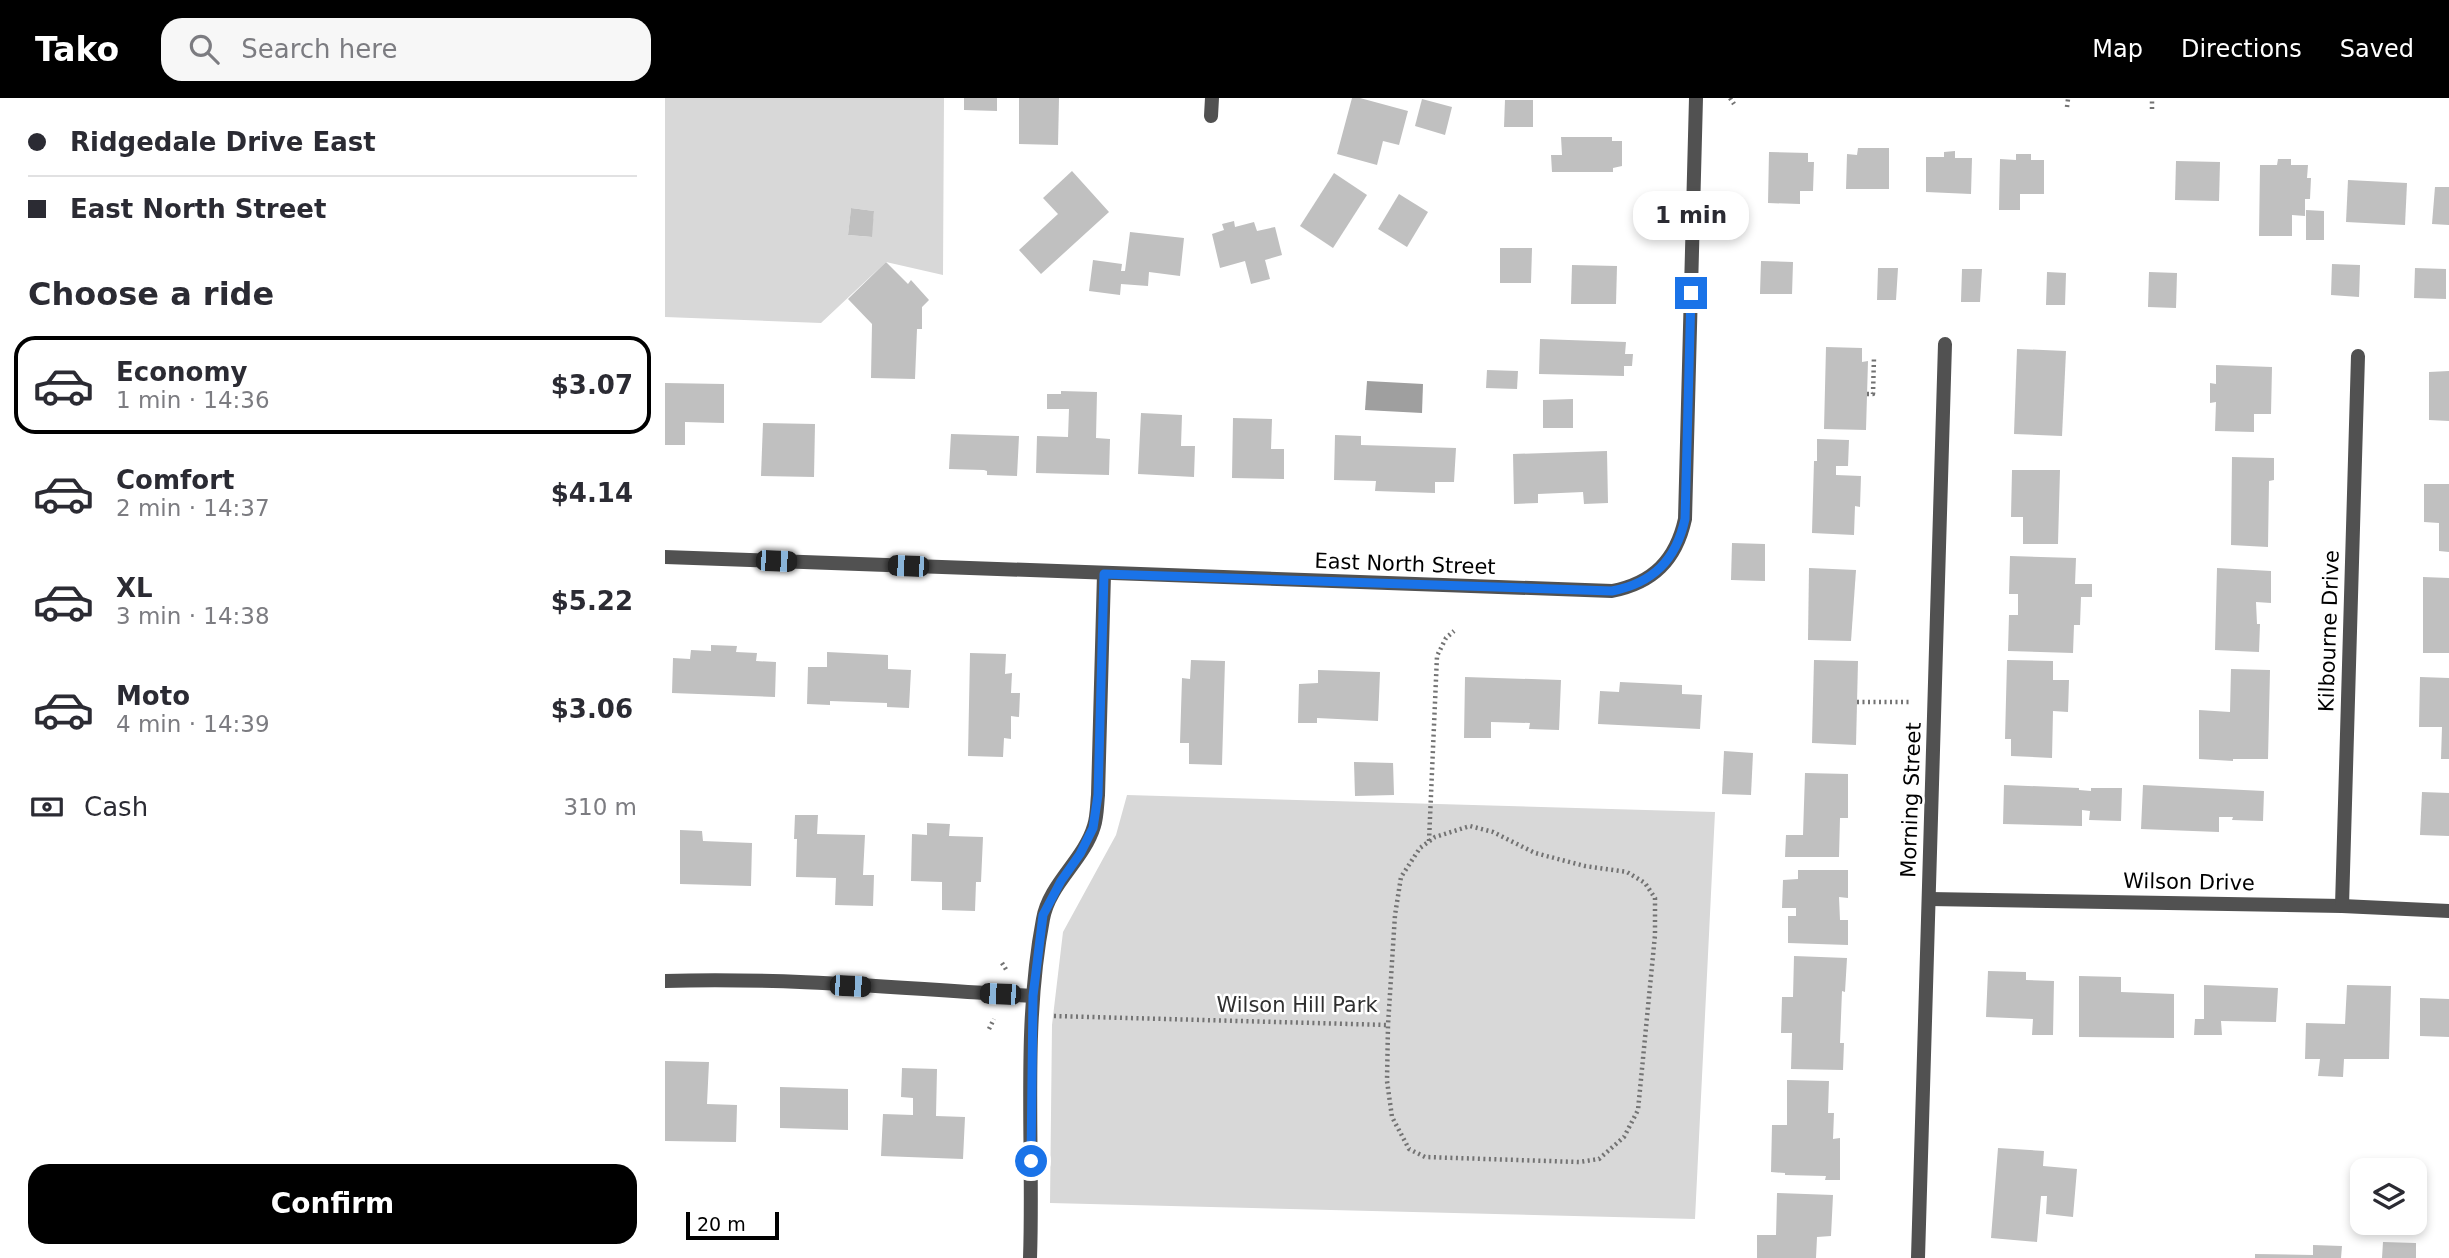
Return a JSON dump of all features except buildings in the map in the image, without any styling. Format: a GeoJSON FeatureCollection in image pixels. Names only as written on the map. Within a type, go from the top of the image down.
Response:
{"type":"FeatureCollection","features":[{"type":"Feature","properties":{"kind":"street"},"geometry":{"type":"LineString","coordinates":[[1212,98],[1212,116]]}},
{"type":"Feature","properties":{"kind":"street","name":"East North Street"},"geometry":{"type":"LineString","coordinates":[[665,557],[1612,591],[1631,587],[1649,578],[1673,552],[1681,538],[1685,519],[1696,98]]}},
{"type":"Feature","properties":{"kind":"street","name":"Morning Street"},"geometry":{"type":"LineString","coordinates":[[1919,1258],[1945,344]]}},
{"type":"Feature","properties":{"kind":"street","name":"Kilbourne Drive"},"geometry":{"type":"LineString","coordinates":[[2342,906],[2358,356]]}},
{"type":"Feature","properties":{"kind":"street"},"geometry":{"type":"LineString","coordinates":[[1030,1258],[1033,996],[1043,915],[1094,827],[1098,795],[1104,574]]}},
{"type":"Feature","properties":{"kind":"street","name":"Wilson Drive"},"geometry":{"type":"LineString","coordinates":[[1929,899],[2342,906],[2449,911]]}},
{"type":"Feature","properties":{"kind":"street"},"geometry":{"type":"LineString","coordinates":[[665,981],[716,979],[797,982],[1033,996]]}},
{"type":"Feature","properties":{"kind":"path"},"geometry":{"type":"LineString","coordinates":[[1730,98],[1734,104]]}},
{"type":"Feature","properties":{"kind":"path"},"geometry":{"type":"LineString","coordinates":[[2067,107],[2068,99]]}},
{"type":"Feature","properties":{"kind":"path"},"geometry":{"type":"LineString","coordinates":[[2152,101],[2152,109]]}},
{"type":"Feature","properties":{"kind":"path"},"geometry":{"type":"LineString","coordinates":[[1867,394],[1873,394],[1874,357]]}},
{"type":"Feature","properties":{"kind":"path"},"geometry":{"type":"LineString","coordinates":[[1429,841],[1437,656],[1446,638],[1454,631]]}},
{"type":"Feature","properties":{"kind":"path"},"geometry":{"type":"LineString","coordinates":[[1857,702],[1934,702]]}},
{"type":"Feature","properties":{"kind":"path"},"geometry":{"type":"LineString","coordinates":[[1470,826],[1493,832],[1535,853],[1585,866],[1627,872],[1645,883],[1655,898],[1655,935],[1638,1110],[1624,1137],[1599,1158],[1579,1162],[1425,1157],[1409,1149],[1392,1116],[1387,1081],[1388,1026],[1395,915],[1401,877],[1420,848],[1435,837],[1470,826]]}},
{"type":"Feature","properties":{"kind":"path"},"geometry":{"type":"LineString","coordinates":[[1002,963],[1007,971]]}},
{"type":"Feature","properties":{"kind":"path"},"geometry":{"type":"LineString","coordinates":[[1033,1016],[1388,1026]]}},
{"type":"Feature","properties":{"kind":"path"},"geometry":{"type":"LineString","coordinates":[[989,1029],[994,1019]]}},
{"type":"Feature","properties":{"kind":"green space"},"geometry":{"type":"Polygon","coordinates":[[[665,98],[944,98],[943,275],[886,262],[821,323],[665,317],[665,98]],[[851,208],[848,235],[871,237],[874,211],[851,208]]]}},
{"type":"Feature","properties":{"kind":"green space","name":"Wilson Hill Park"},"geometry":{"type":"Polygon","coordinates":[[[1127,795],[1715,812],[1695,1219],[1050,1203],[1052,1025],[1063,932],[1116,835],[1127,795]]]}},
{"type":"Feature","properties":{"kind":"shaded area"},"geometry":{"type":"Polygon","coordinates":[[[1367,381],[1423,384],[1422,413],[1365,410],[1367,381]]]}},
{"type":"Feature","properties":{"kind":"route"},"geometry":{"type":"LineString","coordinates":[[1031,1161],[1033,996],[1043,915],[1093,828],[1098,795],[1104,574],[1612,591],[1631,587],[1649,578],[1667,560],[1681,538],[1685,519],[1691,293]]}}]}
